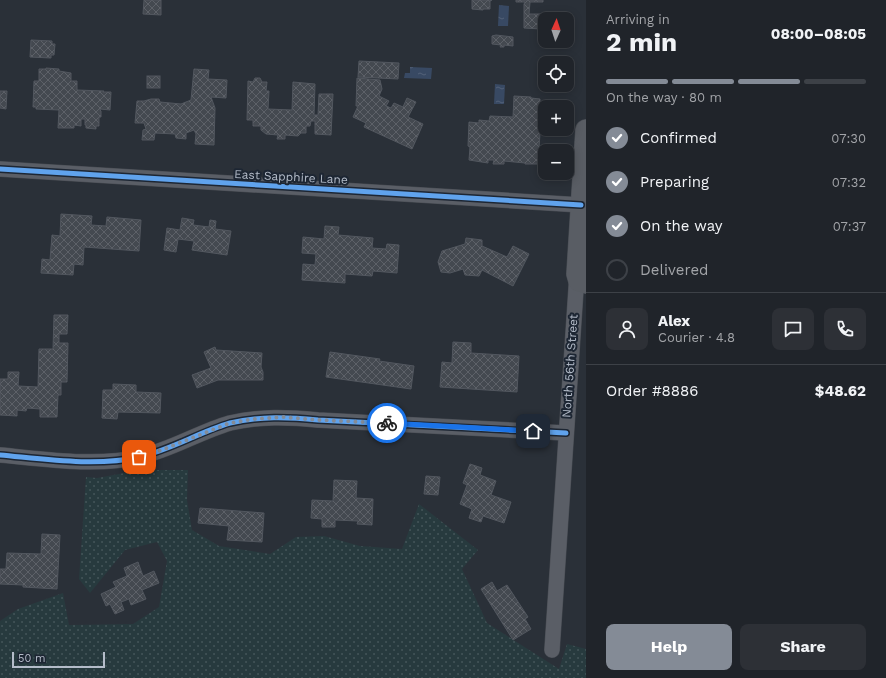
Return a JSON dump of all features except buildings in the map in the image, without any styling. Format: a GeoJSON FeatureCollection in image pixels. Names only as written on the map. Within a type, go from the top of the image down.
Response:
{"type":"FeatureCollection","features":[{"type":"Feature","properties":{"kind":"street","name":"North 56th Street"},"geometry":{"type":"LineString","coordinates":[[552,650],[566,433],[581,278],[582,205],[586,130]]}},
{"type":"Feature","properties":{"kind":"street","name":"East Sapphire Lane"},"geometry":{"type":"LineString","coordinates":[[0,170],[582,205]]}},
{"type":"Feature","properties":{"kind":"street"},"geometry":{"type":"LineString","coordinates":[[0,455],[104,462],[124,460],[154,453],[230,423],[283,417],[566,433]]}},
{"type":"Feature","properties":{"kind":"green space"},"geometry":{"type":"Polygon","coordinates":[[[141,470],[188,470],[187,500],[192,530],[219,546],[270,554],[296,537],[324,536],[360,546],[402,549],[419,504],[478,550],[462,569],[487,623],[559,669],[567,644],[586,649],[586,678],[0,678],[0,621],[18,609],[63,593],[69,625],[133,624],[159,607],[167,561],[157,542],[125,550],[90,593],[79,579],[86,477],[97,478],[141,470]]]}},
{"type":"Feature","properties":{"kind":"water"},"geometry":{"type":"Polygon","coordinates":[[[499,5],[509,6],[508,26],[498,26],[499,5]]]}},
{"type":"Feature","properties":{"kind":"water"},"geometry":{"type":"Polygon","coordinates":[[[410,67],[432,68],[431,79],[404,78],[405,73],[410,73],[410,67]]]}},
{"type":"Feature","properties":{"kind":"water"},"geometry":{"type":"Polygon","coordinates":[[[495,84],[505,85],[504,104],[494,104],[495,84]]]}},
{"type":"Feature","properties":{"kind":"cycle path"},"geometry":{"type":"LineString","coordinates":[[0,169],[581,205]]}},
{"type":"Feature","properties":{"kind":"cycle path"},"geometry":{"type":"LineString","coordinates":[[0,455],[88,462],[122,460],[151,454],[230,423],[252,419],[274,418],[566,433]]}},
{"type":"Feature","properties":{"kind":"way so far"},"geometry":{"type":"LineString","coordinates":[[139,457],[179,444],[230,423],[253,419],[283,417],[387,423]]}},
{"type":"Feature","properties":{"kind":"route"},"geometry":{"type":"LineString","coordinates":[[387,423],[533,431]]}}]}
